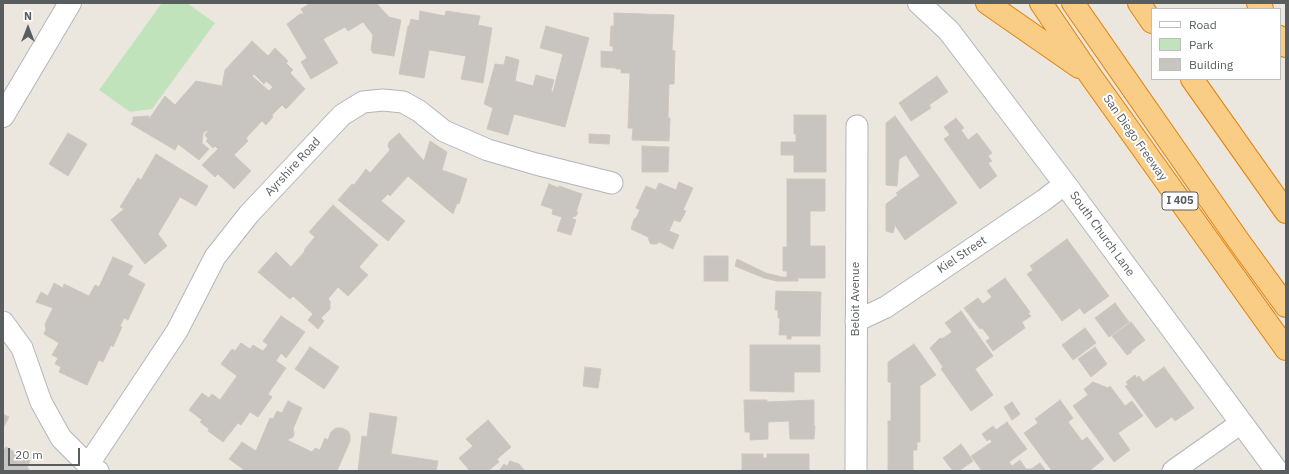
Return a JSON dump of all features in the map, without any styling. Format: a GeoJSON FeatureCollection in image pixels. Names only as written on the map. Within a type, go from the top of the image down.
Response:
{"type":"FeatureCollection","features":[{"type":"Feature","properties":{"kind":"highway"},"geometry":{"type":"LineString","coordinates":[[987,3],[1090,75]]}},
{"type":"Feature","properties":{"kind":"highway","name":"San Diego Freeway"},"geometry":{"type":"LineString","coordinates":[[1041,3],[1090,75],[1286,349]]}},
{"type":"Feature","properties":{"kind":"highway"},"geometry":{"type":"LineString","coordinates":[[1073,3],[1238,240],[1286,306]]}},
{"type":"Feature","properties":{"kind":"highway"},"geometry":{"type":"LineString","coordinates":[[1139,3],[1151,21]]}},
{"type":"Feature","properties":{"kind":"highway"},"geometry":{"type":"LineString","coordinates":[[1193,80],[1286,212]]}},
{"type":"Feature","properties":{"kind":"street"},"geometry":{"type":"LineString","coordinates":[[3,116],[70,3]]}},
{"type":"Feature","properties":{"kind":"street","name":"South Church Lane"},"geometry":{"type":"LineString","coordinates":[[919,3],[949,31],[1065,184],[1277,471]]}},
{"type":"Feature","properties":{"kind":"street","name":"Ayrshire Road"},"geometry":{"type":"LineString","coordinates":[[93,468],[177,331],[215,257],[248,214],[342,114],[364,102],[384,100],[403,102],[419,111],[444,131],[488,150],[612,183]]}},
{"type":"Feature","properties":{"kind":"street","name":"Beloit Avenue"},"geometry":{"type":"LineString","coordinates":[[856,471],[858,126]]}},
{"type":"Feature","properties":{"kind":"street","name":"Kiel Street"},"geometry":{"type":"LineString","coordinates":[[856,321],[886,307],[1044,200],[1065,184]]}},
{"type":"Feature","properties":{"kind":"street"},"geometry":{"type":"LineString","coordinates":[[3,322],[22,348],[41,402],[61,438],[93,468]]}},
{"type":"Feature","properties":{"kind":"street"},"geometry":{"type":"LineString","coordinates":[[1173,471],[1241,423]]}},
{"type":"Feature","properties":{"kind":"green space"},"geometry":{"type":"Polygon","coordinates":[[[162,3],[187,3],[215,23],[152,109],[130,112],[99,90],[162,3]]]}},
{"type":"Feature","properties":{"kind":"building"},"geometry":{"type":"Polygon","coordinates":[[[311,3],[376,3],[389,17],[401,20],[394,56],[373,53],[371,50],[373,35],[363,22],[348,31],[345,27],[323,39],[338,63],[311,79],[301,62],[307,58],[287,24],[300,14],[304,14],[301,9],[311,3]]]}},
{"type":"Feature","properties":{"kind":"building"},"geometry":{"type":"Polygon","coordinates":[[[420,11],[445,16],[446,11],[480,16],[478,25],[492,28],[483,83],[461,79],[466,56],[429,50],[424,78],[399,74],[408,26],[411,19],[419,21],[420,11]]]}},
{"type":"Feature","properties":{"kind":"building"},"geometry":{"type":"Polygon","coordinates":[[[614,13],[674,15],[672,50],[675,51],[674,84],[669,84],[669,141],[632,140],[633,128],[628,128],[630,73],[621,73],[621,69],[601,67],[601,51],[613,52],[613,46],[610,46],[611,26],[614,26],[614,13]]]}},
{"type":"Feature","properties":{"kind":"building"},"geometry":{"type":"Polygon","coordinates":[[[546,26],[589,38],[565,127],[514,114],[508,135],[487,129],[493,108],[484,104],[495,64],[504,65],[506,56],[519,60],[515,81],[533,86],[536,75],[554,80],[551,91],[553,92],[563,54],[540,48],[546,26]]]}},
{"type":"Feature","properties":{"kind":"building"},"geometry":{"type":"Polygon","coordinates":[[[252,41],[268,56],[275,48],[288,61],[286,63],[293,70],[290,73],[305,89],[286,109],[282,105],[272,115],[273,117],[266,125],[262,121],[246,138],[248,141],[234,155],[251,171],[234,189],[218,174],[215,177],[202,165],[218,149],[215,146],[213,148],[206,141],[208,139],[205,135],[208,131],[207,130],[203,133],[202,143],[209,149],[199,160],[178,144],[175,150],[131,124],[133,117],[149,116],[149,119],[165,96],[175,105],[196,81],[222,86],[225,70],[252,41]],[[254,74],[252,76],[269,91],[273,87],[266,81],[264,84],[254,74]]]}},
{"type":"Feature","properties":{"kind":"building"},"geometry":{"type":"Polygon","coordinates":[[[937,76],[948,92],[929,105],[931,108],[911,121],[899,103],[937,76]]]}},
{"type":"Feature","properties":{"kind":"building"},"geometry":{"type":"Polygon","coordinates":[[[794,115],[826,115],[826,172],[794,172],[794,155],[781,155],[781,142],[796,142],[796,134],[794,134],[794,115]]]}},
{"type":"Feature","properties":{"kind":"building"},"geometry":{"type":"Polygon","coordinates":[[[895,116],[957,203],[905,240],[895,225],[893,233],[886,231],[886,204],[898,195],[896,193],[920,176],[906,155],[899,159],[897,186],[886,185],[886,123],[895,116]]]}},
{"type":"Feature","properties":{"kind":"building"},"geometry":{"type":"Polygon","coordinates":[[[956,118],[964,128],[961,130],[968,140],[977,133],[992,153],[988,156],[992,161],[988,163],[997,176],[980,189],[944,139],[950,135],[944,127],[956,118]]]}},
{"type":"Feature","properties":{"kind":"building"},"geometry":{"type":"Polygon","coordinates":[[[68,133],[87,144],[68,176],[49,164],[68,133]]]}},
{"type":"Feature","properties":{"kind":"building"},"geometry":{"type":"Polygon","coordinates":[[[399,133],[424,161],[430,141],[447,152],[442,170],[467,179],[459,204],[457,203],[453,214],[408,176],[390,196],[388,194],[381,201],[405,221],[388,241],[338,200],[352,184],[354,185],[366,169],[370,173],[390,150],[388,146],[389,142],[399,133]]]}},
{"type":"Feature","properties":{"kind":"building"},"geometry":{"type":"Polygon","coordinates":[[[589,134],[610,135],[609,144],[589,143],[589,134]]]}},
{"type":"Feature","properties":{"kind":"building"},"geometry":{"type":"Polygon","coordinates":[[[642,146],[669,147],[668,172],[642,172],[642,146]]]}},
{"type":"Feature","properties":{"kind":"building"},"geometry":{"type":"Polygon","coordinates":[[[156,154],[208,186],[196,206],[180,197],[158,234],[167,246],[145,264],[111,220],[124,209],[120,207],[138,178],[141,180],[156,154]]]}},
{"type":"Feature","properties":{"kind":"building"},"geometry":{"type":"Polygon","coordinates":[[[787,179],[825,179],[825,211],[810,211],[810,246],[825,246],[825,278],[799,278],[798,271],[798,281],[777,281],[764,278],[735,266],[737,259],[766,273],[787,277],[787,271],[783,271],[783,247],[787,247],[787,179]]]}},
{"type":"Feature","properties":{"kind":"building"},"geometry":{"type":"Polygon","coordinates":[[[679,182],[693,188],[683,210],[686,211],[680,222],[674,220],[669,231],[679,235],[673,249],[659,242],[657,244],[652,244],[650,243],[648,237],[631,229],[634,219],[640,210],[636,208],[646,186],[656,190],[659,183],[676,190],[679,182]]]}},
{"type":"Feature","properties":{"kind":"building"},"geometry":{"type":"Polygon","coordinates":[[[549,184],[582,194],[576,212],[578,212],[576,216],[572,217],[576,220],[571,235],[557,231],[562,217],[552,214],[553,209],[541,205],[549,184]]]}},
{"type":"Feature","properties":{"kind":"building"},"geometry":{"type":"Polygon","coordinates":[[[333,205],[378,245],[359,267],[368,275],[348,296],[338,287],[328,299],[330,301],[330,309],[321,318],[324,321],[318,329],[308,320],[313,314],[293,296],[290,299],[258,272],[276,252],[291,267],[315,237],[309,232],[333,205]]]}},
{"type":"Feature","properties":{"kind":"building"},"geometry":{"type":"Polygon","coordinates":[[[1067,239],[1109,296],[1084,314],[1080,308],[1062,321],[1027,274],[1033,270],[1030,266],[1067,239]]]}},
{"type":"Feature","properties":{"kind":"building"},"geometry":{"type":"Polygon","coordinates":[[[704,256],[728,256],[728,281],[704,281],[704,256]]]}},
{"type":"Feature","properties":{"kind":"building"},"geometry":{"type":"Polygon","coordinates":[[[113,257],[133,266],[128,275],[145,284],[128,320],[124,318],[120,326],[122,327],[113,347],[111,345],[103,362],[99,360],[87,385],[59,372],[61,367],[55,364],[58,358],[52,355],[59,343],[44,334],[46,329],[45,324],[53,308],[36,302],[41,292],[48,296],[54,283],[63,288],[64,284],[89,296],[95,285],[99,287],[113,257]]]}},
{"type":"Feature","properties":{"kind":"building"},"geometry":{"type":"Polygon","coordinates":[[[1005,278],[1030,312],[1028,313],[1031,316],[1022,322],[1025,328],[993,351],[986,341],[990,338],[982,328],[980,329],[964,308],[978,298],[983,304],[992,297],[987,291],[1005,278]]]}},
{"type":"Feature","properties":{"kind":"building"},"geometry":{"type":"Polygon","coordinates":[[[776,291],[821,292],[820,336],[791,336],[791,339],[787,339],[787,335],[779,335],[780,318],[778,318],[778,310],[775,310],[776,291]]]}},
{"type":"Feature","properties":{"kind":"building"},"geometry":{"type":"Polygon","coordinates":[[[1115,303],[1129,322],[1109,337],[1095,318],[1115,303]]]}},
{"type":"Feature","properties":{"kind":"building"},"geometry":{"type":"Polygon","coordinates":[[[961,311],[993,356],[975,369],[993,395],[971,411],[941,369],[943,367],[930,348],[940,338],[942,339],[952,332],[945,323],[961,311]]]}},
{"type":"Feature","properties":{"kind":"building"},"geometry":{"type":"Polygon","coordinates":[[[281,316],[305,332],[286,358],[281,353],[276,361],[286,368],[268,394],[272,397],[258,417],[250,412],[241,425],[238,423],[223,442],[208,431],[209,429],[200,422],[202,420],[189,410],[202,393],[209,398],[212,394],[220,400],[237,376],[221,364],[232,349],[235,351],[241,343],[250,349],[253,345],[263,351],[268,345],[263,341],[281,316]]]}},
{"type":"Feature","properties":{"kind":"building"},"geometry":{"type":"Polygon","coordinates":[[[1131,322],[1145,340],[1127,355],[1112,336],[1131,322]]]}},
{"type":"Feature","properties":{"kind":"building"},"geometry":{"type":"Polygon","coordinates":[[[1085,328],[1096,343],[1073,360],[1062,345],[1085,328]]]}},
{"type":"Feature","properties":{"kind":"building"},"geometry":{"type":"Polygon","coordinates":[[[914,344],[936,375],[920,386],[920,442],[917,442],[917,450],[913,450],[913,471],[888,471],[888,421],[891,421],[891,382],[888,382],[888,362],[914,344]]]}},
{"type":"Feature","properties":{"kind":"building"},"geometry":{"type":"Polygon","coordinates":[[[750,345],[820,345],[820,372],[794,372],[794,392],[750,391],[750,345]]]}},
{"type":"Feature","properties":{"kind":"building"},"geometry":{"type":"Polygon","coordinates":[[[310,347],[339,367],[324,389],[295,369],[310,347]]]}},
{"type":"Feature","properties":{"kind":"building"},"geometry":{"type":"Polygon","coordinates":[[[1095,347],[1107,364],[1091,377],[1078,359],[1095,347]]]}},
{"type":"Feature","properties":{"kind":"building"},"geometry":{"type":"Polygon","coordinates":[[[585,367],[601,369],[598,388],[583,386],[585,367]]]}},
{"type":"Feature","properties":{"kind":"building"},"geometry":{"type":"Polygon","coordinates":[[[1164,367],[1194,408],[1175,421],[1172,417],[1156,428],[1125,386],[1128,385],[1126,382],[1135,375],[1136,378],[1139,376],[1143,382],[1164,367]]]}},
{"type":"Feature","properties":{"kind":"building"},"geometry":{"type":"Polygon","coordinates":[[[1093,382],[1108,388],[1110,386],[1125,406],[1132,401],[1143,416],[1118,433],[1130,450],[1114,462],[1073,406],[1088,395],[1084,389],[1093,382]]]}},
{"type":"Feature","properties":{"kind":"building"},"geometry":{"type":"Polygon","coordinates":[[[744,400],[767,400],[767,402],[814,400],[814,439],[790,439],[789,421],[768,422],[768,439],[750,440],[750,432],[745,432],[744,400]]]}},
{"type":"Feature","properties":{"kind":"building"},"geometry":{"type":"Polygon","coordinates":[[[1060,400],[1073,418],[1068,422],[1082,441],[1087,437],[1104,459],[1089,471],[1052,471],[1024,433],[1038,423],[1035,419],[1060,400]]]}},
{"type":"Feature","properties":{"kind":"building"},"geometry":{"type":"Polygon","coordinates":[[[288,401],[302,408],[293,429],[293,437],[287,440],[312,452],[315,448],[320,450],[325,438],[328,440],[331,432],[336,428],[342,428],[348,431],[350,441],[337,471],[241,471],[243,469],[229,459],[242,442],[256,451],[270,418],[273,419],[277,411],[282,413],[288,401]]]}},
{"type":"Feature","properties":{"kind":"building"},"geometry":{"type":"Polygon","coordinates":[[[1012,402],[1020,414],[1012,420],[1004,407],[1012,402]]]}},
{"type":"Feature","properties":{"kind":"building"},"geometry":{"type":"Polygon","coordinates":[[[370,413],[397,417],[391,454],[438,461],[436,471],[358,471],[362,436],[367,437],[370,413]]]}},
{"type":"Feature","properties":{"kind":"building"},"geometry":{"type":"Polygon","coordinates":[[[3,414],[9,417],[3,428],[3,414]]]}},
{"type":"Feature","properties":{"kind":"building"},"geometry":{"type":"Polygon","coordinates":[[[488,420],[511,447],[497,459],[499,462],[488,471],[470,471],[459,458],[473,446],[466,439],[488,420]]]}},
{"type":"Feature","properties":{"kind":"building"},"geometry":{"type":"Polygon","coordinates":[[[1007,422],[1027,449],[1009,462],[1012,466],[1020,460],[1026,469],[1031,469],[1040,463],[1046,471],[982,471],[971,456],[992,442],[990,439],[987,441],[982,434],[993,426],[996,430],[1007,422]]]}},
{"type":"Feature","properties":{"kind":"building"},"geometry":{"type":"Polygon","coordinates":[[[961,444],[973,461],[959,471],[953,471],[943,458],[961,444]]]}},
{"type":"Feature","properties":{"kind":"building"},"geometry":{"type":"Polygon","coordinates":[[[6,447],[30,461],[27,467],[29,469],[28,471],[3,471],[3,452],[6,447]]]}},
{"type":"Feature","properties":{"kind":"building"},"geometry":{"type":"Polygon","coordinates":[[[742,454],[763,454],[763,458],[767,458],[767,454],[809,454],[809,471],[742,470],[742,454]]]}},
{"type":"Feature","properties":{"kind":"building"},"geometry":{"type":"Polygon","coordinates":[[[510,461],[519,464],[525,471],[499,471],[504,464],[507,466],[510,461]]]}}]}
